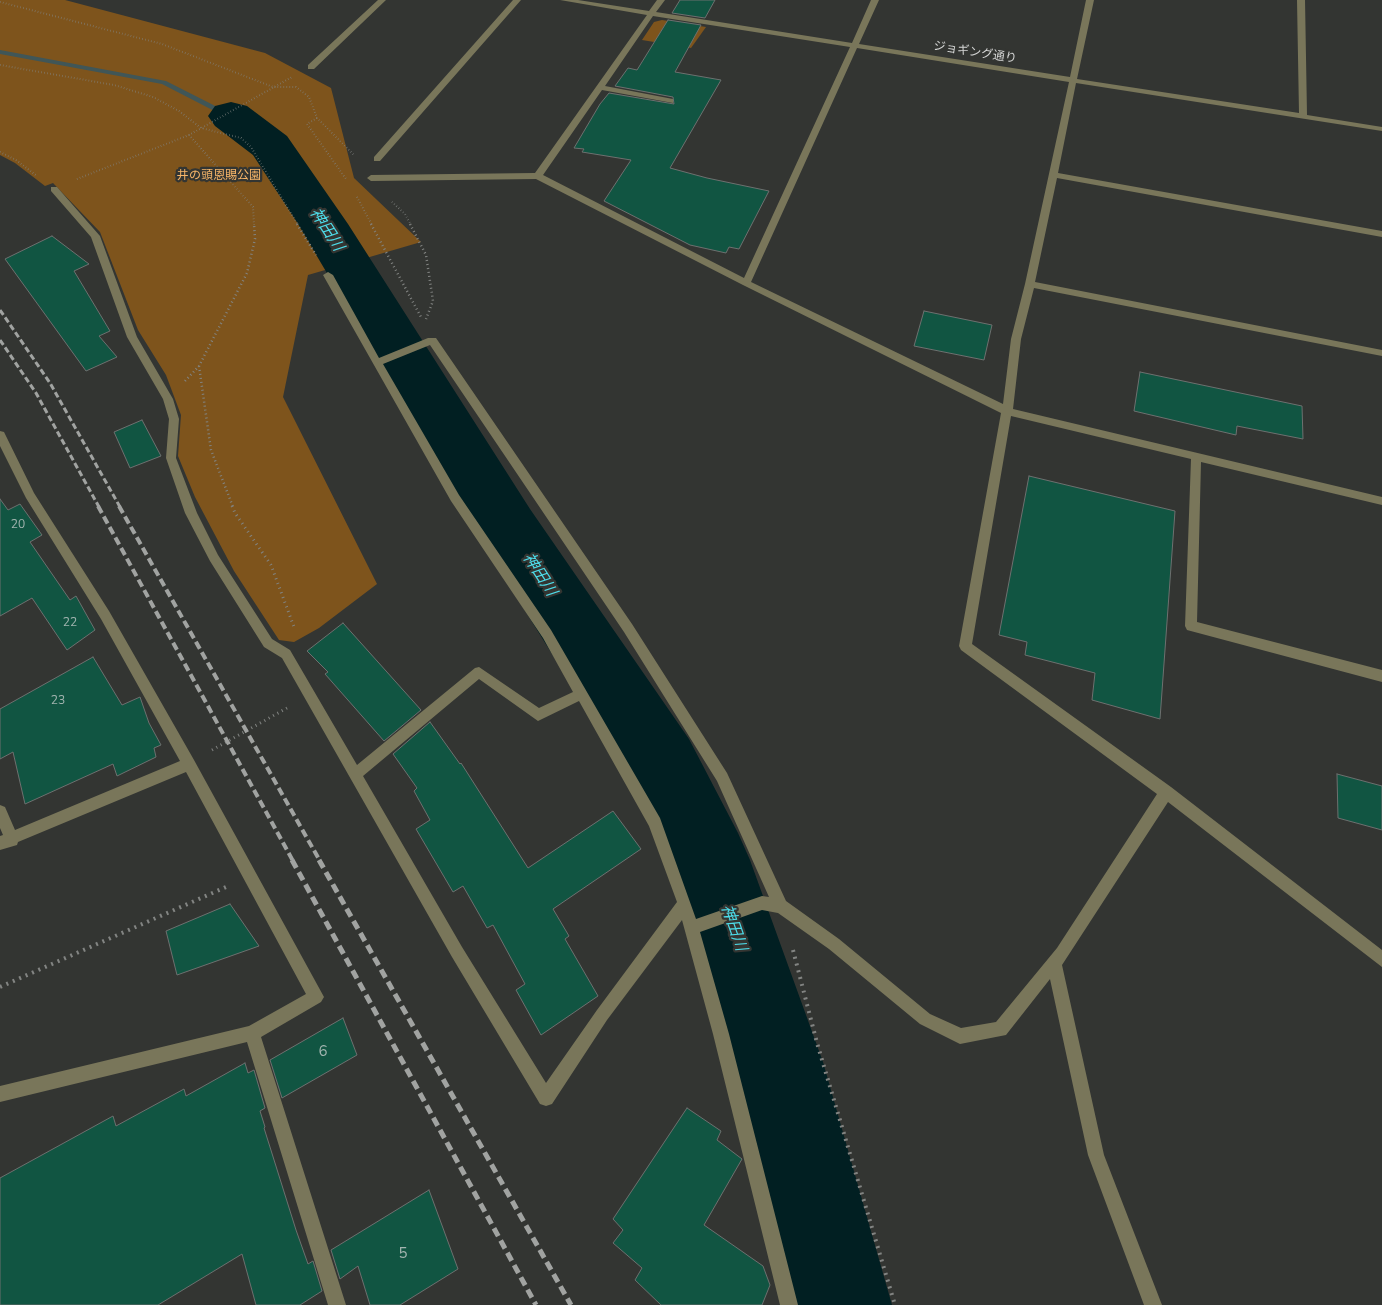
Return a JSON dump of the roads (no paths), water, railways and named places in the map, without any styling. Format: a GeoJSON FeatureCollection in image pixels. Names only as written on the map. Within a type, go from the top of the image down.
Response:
{"type":"FeatureCollection","features":[{"type":"Feature","properties":{"kind":"street"},"geometry":{"type":"LineString","coordinates":[[311,67],[382,0]]}},
{"type":"Feature","properties":{"kind":"street"},"geometry":{"type":"LineString","coordinates":[[377,159],[517,0]]}},
{"type":"Feature","properties":{"kind":"street","name":"ジョギング通り"},"geometry":{"type":"LineString","coordinates":[[564,0],[1382,129]]}},
{"type":"Feature","properties":{"kind":"street"},"geometry":{"type":"LineString","coordinates":[[538,176],[662,0]]}},
{"type":"Feature","properties":{"kind":"street"},"geometry":{"type":"LineString","coordinates":[[746,283],[875,0]]}},
{"type":"Feature","properties":{"kind":"street"},"geometry":{"type":"LineString","coordinates":[[1090,0],[1030,284],[1016,339],[1007,412],[965,646],[1166,792],[1382,959]]}},
{"type":"Feature","properties":{"kind":"street"},"geometry":{"type":"LineString","coordinates":[[1301,0],[1303,116]]}},
{"type":"Feature","properties":{"kind":"street"},"geometry":{"type":"LineString","coordinates":[[600,87],[670,101]]}},
{"type":"Feature","properties":{"kind":"street"},"geometry":{"type":"LineString","coordinates":[[1052,175],[1382,234]]}},
{"type":"Feature","properties":{"kind":"street"},"geometry":{"type":"LineString","coordinates":[[372,178],[538,176],[746,283],[1007,412],[1382,501]]}},
{"type":"Feature","properties":{"kind":"street"},"geometry":{"type":"LineString","coordinates":[[54,189],[94,236],[132,337],[168,399],[174,419],[171,458],[191,513],[214,558],[268,643],[286,654],[457,952],[546,1098],[602,1015],[685,904]]}},
{"type":"Feature","properties":{"kind":"street"},"geometry":{"type":"LineString","coordinates":[[328,275],[383,361],[455,498],[547,634],[655,823],[685,904],[789,1305]]}},
{"type":"Feature","properties":{"kind":"street"},"geometry":{"type":"LineString","coordinates":[[1030,284],[1382,353]]}},
{"type":"Feature","properties":{"kind":"street"},"geometry":{"type":"LineString","coordinates":[[383,361],[432,340],[628,628],[722,777],[781,906]]}},
{"type":"Feature","properties":{"kind":"street"},"geometry":{"type":"LineString","coordinates":[[0,435],[30,495],[105,615],[189,764],[316,997],[252,1033],[0,1094]]}},
{"type":"Feature","properties":{"kind":"street"},"geometry":{"type":"LineString","coordinates":[[1196,458],[1191,626],[1382,676]]}},
{"type":"Feature","properties":{"kind":"street"},"geometry":{"type":"LineString","coordinates":[[356,774],[479,672],[538,715],[581,694]]}},
{"type":"Feature","properties":{"kind":"street"},"geometry":{"type":"LineString","coordinates":[[0,812],[6,842],[189,764]]}},
{"type":"Feature","properties":{"kind":"street"},"geometry":{"type":"LineString","coordinates":[[691,928],[762,904],[781,906],[834,944],[925,1019],[960,1036],[1000,1029],[1054,962],[1166,792]]}},
{"type":"Feature","properties":{"kind":"street"},"geometry":{"type":"LineString","coordinates":[[1054,962],[1096,1155],[1153,1305]]}},
{"type":"Feature","properties":{"kind":"street"},"geometry":{"type":"LineString","coordinates":[[252,1033],[337,1305]]}},
{"type":"Feature","properties":{"kind":"waterway","name":"神田川"},"geometry":{"type":"LineString","coordinates":[[0,52],[164,82],[231,116]]}},
{"type":"Feature","properties":{"kind":"waterway","name":"神田川"},"geometry":{"type":"LineString","coordinates":[[231,116],[270,146],[323,224],[507,527],[662,763],[710,860],[779,1062],[842,1305]]}},
{"type":"Feature","properties":{"kind":"railway"},"geometry":{"type":"LineString","coordinates":[[0,310],[50,383],[120,507]]}},
{"type":"Feature","properties":{"kind":"railway"},"geometry":{"type":"LineString","coordinates":[[0,340],[36,393],[99,507]]}},
{"type":"Feature","properties":{"kind":"railway"},"geometry":{"type":"LineString","coordinates":[[98,506],[293,861]]}},
{"type":"Feature","properties":{"kind":"railway"},"geometry":{"type":"LineString","coordinates":[[119,506],[320,861]]}},
{"type":"Feature","properties":{"kind":"railway"},"geometry":{"type":"LineString","coordinates":[[292,860],[536,1305]]}},
{"type":"Feature","properties":{"kind":"railway"},"geometry":{"type":"LineString","coordinates":[[319,860],[571,1305]]}},
{"type":"Feature","properties":{"kind":"park label","name":"井の頭恩賜公園"},"geometry":{"type":"Point","coordinates":[219,176]}}]}
